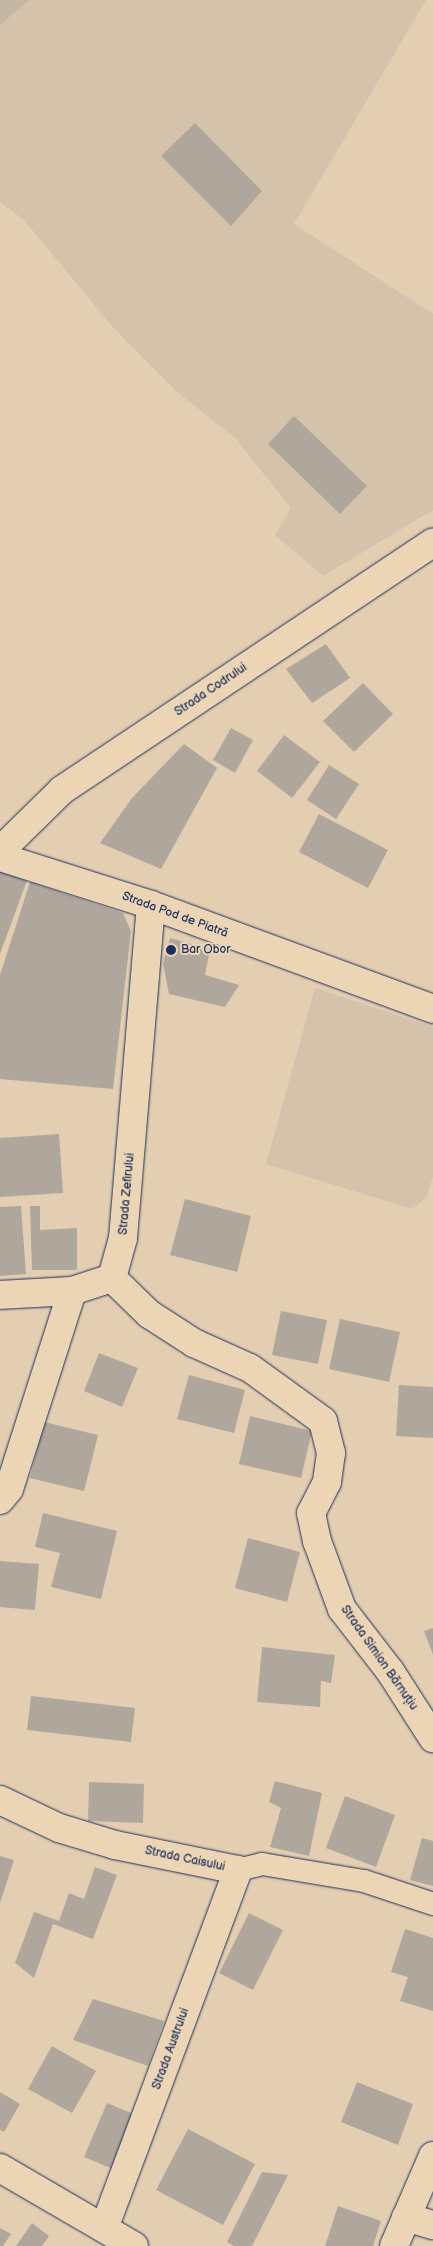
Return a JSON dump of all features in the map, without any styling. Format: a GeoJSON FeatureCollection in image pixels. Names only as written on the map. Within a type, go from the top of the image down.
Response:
{"type":"FeatureCollection","features":[{"type":"Feature","properties":{"kind":"street","name":"Strada Codrului"},"geometry":{"type":"LineString","coordinates":[[0,851],[62,790],[433,544]]}},
{"type":"Feature","properties":{"kind":"street","name":"Strada Pod de Piatră"},"geometry":{"type":"LineString","coordinates":[[0,856],[151,905],[433,1009]]}},
{"type":"Feature","properties":{"kind":"street","name":"Strada Zefirului"},"geometry":{"type":"LineString","coordinates":[[112,1278],[124,1238],[151,905]]}},
{"type":"Feature","properties":{"kind":"street"},"geometry":{"type":"LineString","coordinates":[[0,1295],[72,1291],[112,1278]]}},
{"type":"Feature","properties":{"kind":"street","name":"Strada Simion Bărnuțiu"},"geometry":{"type":"LineString","coordinates":[[112,1278],[149,1314],[194,1343],[250,1368],[324,1421],[331,1453],[327,1482],[311,1513],[317,1541],[342,1609],[390,1671],[433,1738]]}},
{"type":"Feature","properties":{"kind":"street"},"geometry":{"type":"LineString","coordinates":[[0,1500],[9,1489],[72,1291]]}},
{"type":"Feature","properties":{"kind":"street","name":"Strada Caisului"},"geometry":{"type":"LineString","coordinates":[[0,1800],[59,1828],[115,1845],[238,1870],[262,1864],[354,1880],[433,1904]]}},
{"type":"Feature","properties":{"kind":"street","name":"Strada Austrului"},"geometry":{"type":"LineString","coordinates":[[104,2228],[238,1870]]}},
{"type":"Feature","properties":{"kind":"street"},"geometry":{"type":"LineString","coordinates":[[394,2246],[433,2156]]}},
{"type":"Feature","properties":{"kind":"street"},"geometry":{"type":"LineString","coordinates":[[0,2168],[134,2246]]}},
{"type":"Feature","properties":{"kind":"street"},"geometry":{"type":"LineString","coordinates":[[406,2217],[433,2225]]}},
{"type":"Feature","properties":{"kind":"shaded area"},"geometry":{"type":"Polygon","coordinates":[[[0,0],[426,0],[294,224],[433,314],[433,510],[323,576],[275,535],[291,508],[235,438],[177,392],[110,324],[24,220],[0,202],[0,0]]]}},
{"type":"Feature","properties":{"kind":"shaded area"},"geometry":{"type":"Polygon","coordinates":[[[0,0],[29,0],[0,25],[0,0]]]}},
{"type":"Feature","properties":{"kind":"shaded area"},"geometry":{"type":"Polygon","coordinates":[[[315,988],[433,1027],[433,1177],[426,1198],[412,1209],[266,1164],[315,988]]]}},
{"type":"Feature","properties":{"kind":"building"},"geometry":{"type":"Polygon","coordinates":[[[195,123],[262,191],[231,226],[161,156],[195,123]]]}},
{"type":"Feature","properties":{"kind":"building"},"geometry":{"type":"Polygon","coordinates":[[[294,416],[367,486],[340,514],[268,444],[294,416]]]}},
{"type":"Feature","properties":{"kind":"building"},"geometry":{"type":"Polygon","coordinates":[[[326,644],[350,678],[312,703],[286,669],[326,644]]]}},
{"type":"Feature","properties":{"kind":"building"},"geometry":{"type":"Polygon","coordinates":[[[363,683],[393,714],[354,752],[323,721],[363,683]]]}},
{"type":"Feature","properties":{"kind":"building"},"geometry":{"type":"Polygon","coordinates":[[[231,728],[253,740],[235,773],[213,760],[231,728]]]}},
{"type":"Feature","properties":{"kind":"building"},"geometry":{"type":"Polygon","coordinates":[[[284,735],[320,762],[292,798],[257,771],[284,735]]]}},
{"type":"Feature","properties":{"kind":"building"},"geometry":{"type":"Polygon","coordinates":[[[184,744],[217,768],[161,869],[100,843],[132,798],[184,744]]]}},
{"type":"Feature","properties":{"kind":"building"},"geometry":{"type":"Polygon","coordinates":[[[329,765],[359,784],[336,819],[307,800],[329,765]]]}},
{"type":"Feature","properties":{"kind":"building"},"geometry":{"type":"Polygon","coordinates":[[[319,814],[388,850],[368,888],[299,852],[319,814]]]}},
{"type":"Feature","properties":{"kind":"building"},"geometry":{"type":"Polygon","coordinates":[[[0,864],[29,875],[0,954],[0,864]]]}},
{"type":"Feature","properties":{"kind":"building"},"geometry":{"type":"Polygon","coordinates":[[[30,882],[123,913],[131,931],[113,1089],[0,1079],[0,975],[30,882]]]}},
{"type":"Feature","properties":{"kind":"building"},"geometry":{"type":"Polygon","coordinates":[[[170,938],[210,949],[205,975],[239,985],[225,1007],[169,994],[163,964],[170,938]]]}},
{"type":"Feature","properties":{"kind":"building"},"geometry":{"type":"Polygon","coordinates":[[[59,1134],[63,1193],[0,1197],[0,1138],[59,1134]]]}},
{"type":"Feature","properties":{"kind":"building"},"geometry":{"type":"Polygon","coordinates":[[[185,1199],[251,1216],[237,1272],[170,1255],[185,1199]]]}},
{"type":"Feature","properties":{"kind":"building"},"geometry":{"type":"Polygon","coordinates":[[[21,1206],[26,1274],[0,1276],[0,1207],[21,1206]]]}},
{"type":"Feature","properties":{"kind":"building"},"geometry":{"type":"Polygon","coordinates":[[[30,1206],[40,1206],[40,1230],[77,1228],[77,1270],[32,1270],[30,1206]]]}},
{"type":"Feature","properties":{"kind":"building"},"geometry":{"type":"Polygon","coordinates":[[[281,1311],[327,1320],[318,1364],[272,1355],[281,1311]]]}},
{"type":"Feature","properties":{"kind":"building"},"geometry":{"type":"Polygon","coordinates":[[[340,1319],[400,1332],[389,1382],[329,1369],[340,1319]]]}},
{"type":"Feature","properties":{"kind":"building"},"geometry":{"type":"Polygon","coordinates":[[[99,1353],[138,1368],[122,1407],[84,1391],[99,1353]]]}},
{"type":"Feature","properties":{"kind":"building"},"geometry":{"type":"Polygon","coordinates":[[[189,1375],[245,1390],[234,1433],[177,1419],[189,1375]]]}},
{"type":"Feature","properties":{"kind":"building"},"geometry":{"type":"Polygon","coordinates":[[[399,1385],[433,1387],[433,1438],[396,1436],[399,1385]]]}},
{"type":"Feature","properties":{"kind":"building"},"geometry":{"type":"Polygon","coordinates":[[[250,1416],[312,1431],[301,1478],[239,1464],[250,1416]]]}},
{"type":"Feature","properties":{"kind":"building"},"geometry":{"type":"Polygon","coordinates":[[[44,1422],[98,1435],[84,1491],[30,1478],[44,1422]]]}},
{"type":"Feature","properties":{"kind":"building"},"geometry":{"type":"Polygon","coordinates":[[[43,1513],[117,1531],[101,1599],[51,1587],[60,1553],[35,1547],[43,1513]]]}},
{"type":"Feature","properties":{"kind":"building"},"geometry":{"type":"Polygon","coordinates":[[[248,1538],[300,1552],[287,1602],[235,1588],[248,1538]]]}},
{"type":"Feature","properties":{"kind":"building"},"geometry":{"type":"Polygon","coordinates":[[[0,1561],[39,1564],[35,1610],[0,1607],[0,1561]]]}},
{"type":"Feature","properties":{"kind":"building"},"geometry":{"type":"Polygon","coordinates":[[[433,1628],[433,1655],[424,1631],[433,1628]]]}},
{"type":"Feature","properties":{"kind":"building"},"geometry":{"type":"Polygon","coordinates":[[[262,1647],[335,1655],[331,1683],[321,1681],[320,1707],[257,1702],[262,1647]]]}},
{"type":"Feature","properties":{"kind":"building"},"geometry":{"type":"Polygon","coordinates":[[[31,1696],[135,1708],[131,1742],[27,1730],[31,1696]]]}},
{"type":"Feature","properties":{"kind":"building"},"geometry":{"type":"Polygon","coordinates":[[[275,1781],[322,1793],[309,1856],[270,1847],[281,1808],[269,1802],[275,1781]]]}},
{"type":"Feature","properties":{"kind":"building"},"geometry":{"type":"Polygon","coordinates":[[[89,1782],[144,1784],[143,1823],[88,1821],[89,1782]]]}},
{"type":"Feature","properties":{"kind":"building"},"geometry":{"type":"Polygon","coordinates":[[[345,1796],[395,1815],[376,1867],[326,1848],[345,1796]]]}},
{"type":"Feature","properties":{"kind":"building"},"geometry":{"type":"Polygon","coordinates":[[[422,1838],[433,1841],[433,1886],[410,1880],[422,1838]]]}},
{"type":"Feature","properties":{"kind":"building"},"geometry":{"type":"Polygon","coordinates":[[[0,1856],[14,1860],[0,1903],[0,1856]]]}},
{"type":"Feature","properties":{"kind":"building"},"geometry":{"type":"Polygon","coordinates":[[[95,1867],[117,1875],[93,1939],[53,1924],[34,1978],[15,1963],[34,1912],[59,1921],[69,1893],[84,1899],[95,1867]]]}},
{"type":"Feature","properties":{"kind":"building"},"geometry":{"type":"Polygon","coordinates":[[[249,1913],[283,1930],[253,1990],[219,1973],[249,1913]]]}},
{"type":"Feature","properties":{"kind":"building"},"geometry":{"type":"Polygon","coordinates":[[[405,1929],[433,1938],[433,2011],[400,2001],[408,1977],[391,1972],[405,1929]]]}},
{"type":"Feature","properties":{"kind":"building"},"geometry":{"type":"Polygon","coordinates":[[[93,1999],[164,2021],[148,2066],[73,2040],[93,1999]]]}},
{"type":"Feature","properties":{"kind":"building"},"geometry":{"type":"Polygon","coordinates":[[[52,2046],[96,2071],[72,2113],[28,2089],[52,2046]]]}},
{"type":"Feature","properties":{"kind":"building"},"geometry":{"type":"Polygon","coordinates":[[[357,2082],[413,2104],[398,2145],[341,2122],[357,2082]]]}},
{"type":"Feature","properties":{"kind":"building"},"geometry":{"type":"Polygon","coordinates":[[[0,2092],[20,2104],[4,2132],[0,2130],[0,2092]]]}},
{"type":"Feature","properties":{"kind":"building"},"geometry":{"type":"Polygon","coordinates":[[[107,2103],[136,2115],[113,2169],[84,2157],[107,2103]]]}},
{"type":"Feature","properties":{"kind":"building"},"geometry":{"type":"Polygon","coordinates":[[[188,2129],[255,2164],[223,2225],[156,2190],[188,2129]]]}},
{"type":"Feature","properties":{"kind":"building"},"geometry":{"type":"Polygon","coordinates":[[[262,2172],[288,2175],[252,2246],[234,2246],[227,2242],[262,2172]]]}},
{"type":"Feature","properties":{"kind":"building"},"geometry":{"type":"Polygon","coordinates":[[[338,2206],[381,2221],[373,2246],[325,2246],[338,2206]]]}},
{"type":"Feature","properties":{"kind":"building"},"geometry":{"type":"Polygon","coordinates":[[[32,2223],[49,2236],[42,2246],[16,2246],[32,2223]]]}},
{"type":"Feature","properties":{"kind":"building"},"geometry":{"type":"Polygon","coordinates":[[[0,2228],[11,2234],[3,2246],[0,2246],[0,2228]]]}},
{"type":"Feature","properties":{"kind":"place","name":"Bar Obor"},"geometry":{"type":"Point","coordinates":[171,950]}}]}
